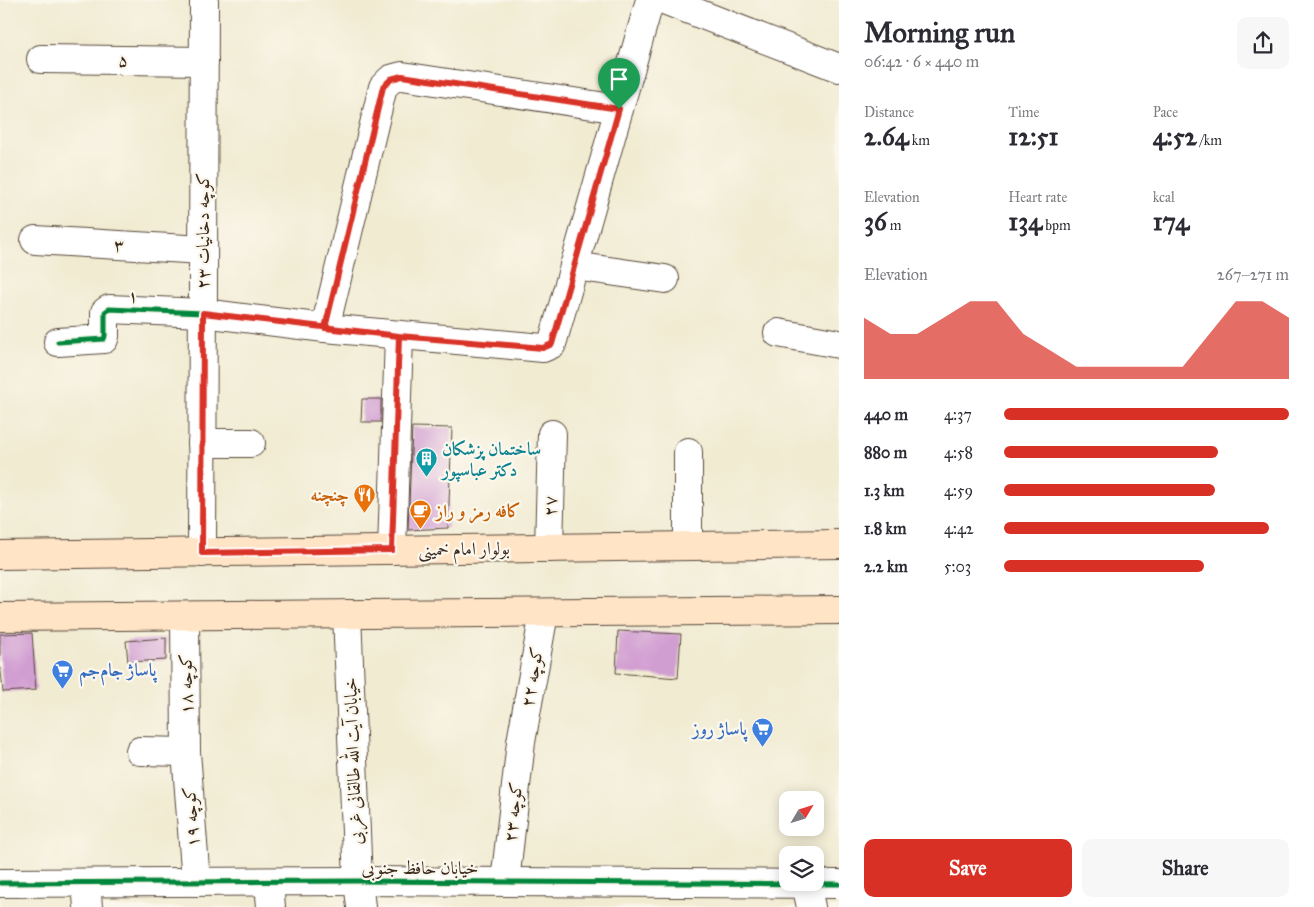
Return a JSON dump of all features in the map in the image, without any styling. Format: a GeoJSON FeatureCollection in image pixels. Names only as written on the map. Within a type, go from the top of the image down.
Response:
{"type":"FeatureCollection","features":[{"type":"Feature","properties":{"kind":"main road","name":"بولوار امام خمینی"},"geometry":{"type":"LineString","coordinates":[[0,555],[839,544]]}},
{"type":"Feature","properties":{"kind":"main road"},"geometry":{"type":"LineString","coordinates":[[0,617],[839,610]]}},
{"type":"Feature","properties":{"kind":"street","name":"کوچه دخانیات ۲۳"},"geometry":{"type":"LineString","coordinates":[[202,553],[204,0]]}},
{"type":"Feature","properties":{"kind":"street"},"geometry":{"type":"LineString","coordinates":[[203,313],[399,336],[543,348],[552,344],[650,0]]}},
{"type":"Feature","properties":{"kind":"street"},"geometry":{"type":"LineString","coordinates":[[664,0],[839,68]]}},
{"type":"Feature","properties":{"kind":"street","name":"۵"},"geometry":{"type":"LineString","coordinates":[[41,59],[204,61]]}},
{"type":"Feature","properties":{"kind":"street"},"geometry":{"type":"LineString","coordinates":[[325,328],[383,87],[391,79],[402,76],[619,109]]}},
{"type":"Feature","properties":{"kind":"street","name":"۳"},"geometry":{"type":"LineString","coordinates":[[35,240],[203,250]]}},
{"type":"Feature","properties":{"kind":"street"},"geometry":{"type":"LineString","coordinates":[[574,266],[665,279]]}},
{"type":"Feature","properties":{"kind":"street","name":"۱"},"geometry":{"type":"LineString","coordinates":[[58,342],[104,339],[105,312],[109,309],[203,313]]}},
{"type":"Feature","properties":{"kind":"street"},"geometry":{"type":"LineString","coordinates":[[778,333],[839,344]]}},
{"type":"Feature","properties":{"kind":"street"},"geometry":{"type":"LineString","coordinates":[[392,550],[399,336]]}},
{"type":"Feature","properties":{"kind":"street","name":"۲۷"},"geometry":{"type":"LineString","coordinates":[[549,548],[552,434]]}},
{"type":"Feature","properties":{"kind":"street"},"geometry":{"type":"LineString","coordinates":[[202,443],[251,442]]}},
{"type":"Feature","properties":{"kind":"street"},"geometry":{"type":"LineString","coordinates":[[688,452],[688,546]]}},
{"type":"Feature","properties":{"kind":"street","name":"کوچه ۲۲"},"geometry":{"type":"LineString","coordinates":[[521,742],[544,613]]}},
{"type":"Feature","properties":{"kind":"street","name":"خیابان آیت الله طالقانی غربی"},"geometry":{"type":"LineString","coordinates":[[347,614],[360,894]]}},
{"type":"Feature","properties":{"kind":"street","name":"کوچه ۱۸"},"geometry":{"type":"LineString","coordinates":[[185,616],[186,752]]}},
{"type":"Feature","properties":{"kind":"street","name":"کوچه ۲۳"},"geometry":{"type":"LineString","coordinates":[[505,882],[521,742]]}},
{"type":"Feature","properties":{"kind":"street"},"geometry":{"type":"LineString","coordinates":[[140,751],[186,752]]}},
{"type":"Feature","properties":{"kind":"street","name":"کوچه ۱۹"},"geometry":{"type":"LineString","coordinates":[[186,752],[196,882]]}},
{"type":"Feature","properties":{"kind":"street","name":"خیابان حافظ جنوبی"},"geometry":{"type":"LineString","coordinates":[[0,883],[87,895],[196,882],[270,894],[360,894],[505,882],[706,895],[809,896],[839,884]]}},
{"type":"Feature","properties":{"kind":"building"},"geometry":{"type":"Polygon","coordinates":[[[362,399],[381,399],[381,422],[361,422],[362,399]]]}},
{"type":"Feature","properties":{"kind":"building","name":"ساختمان پزشکان دکتر عباسپور"},"geometry":{"type":"Polygon","coordinates":[[[412,427],[452,428],[448,528],[408,530],[412,427]]]}},
{"type":"Feature","properties":{"kind":"building"},"geometry":{"type":"Polygon","coordinates":[[[618,631],[681,634],[678,678],[616,673],[618,631]]]}},
{"type":"Feature","properties":{"kind":"building"},"geometry":{"type":"Polygon","coordinates":[[[32,633],[36,690],[3,692],[0,634],[32,633]]]}},
{"type":"Feature","properties":{"kind":"building"},"geometry":{"type":"Polygon","coordinates":[[[166,638],[166,660],[128,662],[126,641],[166,638]]]}},
{"type":"Feature","properties":{"kind":"cycle path"},"geometry":{"type":"LineString","coordinates":[[58,342],[104,339],[105,312],[109,309],[203,313],[325,328],[383,87],[391,79],[402,76],[619,109]]}},
{"type":"Feature","properties":{"kind":"cycle path"},"geometry":{"type":"LineString","coordinates":[[0,883],[358,881],[839,884]]}},
{"type":"Feature","properties":{"kind":"place","name":"ساختمان پزشکان دکتر عباسپور"},"geometry":{"type":"Point","coordinates":[426,478]}},
{"type":"Feature","properties":{"kind":"place","name":"چنچنه"},"geometry":{"type":"Point","coordinates":[365,514]}},
{"type":"Feature","properties":{"kind":"place","name":"کافه رمز و راز"},"geometry":{"type":"Point","coordinates":[420,530]}},
{"type":"Feature","properties":{"kind":"place","name":"پاساژ جام‌جم"},"geometry":{"type":"Point","coordinates":[63,689]}},
{"type":"Feature","properties":{"kind":"place","name":"پاساژ روز"},"geometry":{"type":"Point","coordinates":[763,748]}},
{"type":"Feature","properties":{"kind":"route"},"geometry":{"type":"LineString","coordinates":[[619,109],[402,76],[391,79],[383,87],[325,328],[399,336],[392,550],[202,553],[203,313],[325,328],[399,336],[543,348],[552,344],[619,109]]}}]}
